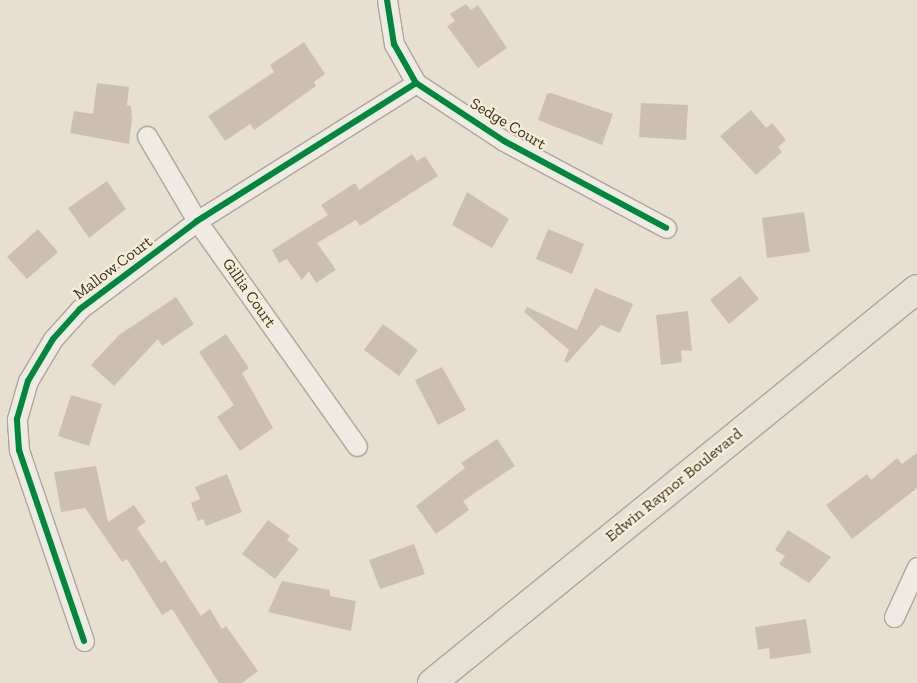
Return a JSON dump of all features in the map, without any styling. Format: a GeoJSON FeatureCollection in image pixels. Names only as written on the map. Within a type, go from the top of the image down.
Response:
{"type":"FeatureCollection","features":[{"type":"Feature","properties":{"kind":"main road","name":"Edwin Raynor Boulevard"},"geometry":{"type":"LineString","coordinates":[[432,683],[917,289]]}},
{"type":"Feature","properties":{"kind":"street","name":"Sedge Court"},"geometry":{"type":"LineString","coordinates":[[388,0],[394,44],[416,83],[504,141],[666,228]]}},
{"type":"Feature","properties":{"kind":"street","name":"Mallow Court"},"geometry":{"type":"LineString","coordinates":[[84,641],[19,450],[17,419],[28,381],[58,333],[80,309],[197,221],[416,83]]}},
{"type":"Feature","properties":{"kind":"street","name":"Gillia Court"},"geometry":{"type":"LineString","coordinates":[[148,136],[197,221],[357,446]]}},
{"type":"Feature","properties":{"kind":"street"},"geometry":{"type":"LineString","coordinates":[[894,617],[917,567]]}},
{"type":"Feature","properties":{"kind":"building"},"geometry":{"type":"Polygon","coordinates":[[[466,4],[471,10],[478,5],[507,48],[478,68],[447,26],[455,21],[450,14],[466,4]]]}},
{"type":"Feature","properties":{"kind":"building"},"geometry":{"type":"Polygon","coordinates":[[[304,42],[325,74],[314,82],[316,86],[254,130],[250,124],[225,141],[208,116],[274,72],[270,65],[304,42]]]}},
{"type":"Feature","properties":{"kind":"building"},"geometry":{"type":"Polygon","coordinates":[[[97,83],[129,87],[127,105],[131,106],[132,119],[129,144],[70,133],[74,111],[93,114],[97,83]]]}},
{"type":"Feature","properties":{"kind":"building"},"geometry":{"type":"Polygon","coordinates":[[[551,93],[613,114],[602,145],[538,120],[547,94],[551,93]]]}},
{"type":"Feature","properties":{"kind":"building"},"geometry":{"type":"Polygon","coordinates":[[[641,103],[688,105],[686,140],[639,137],[641,103]]]}},
{"type":"Feature","properties":{"kind":"building"},"geometry":{"type":"Polygon","coordinates":[[[751,110],[766,128],[772,123],[786,140],[778,147],[782,152],[756,175],[720,136],[751,110]]]}},
{"type":"Feature","properties":{"kind":"building"},"geometry":{"type":"Polygon","coordinates":[[[412,154],[417,161],[425,156],[438,176],[360,226],[356,220],[317,243],[336,270],[316,283],[309,271],[302,280],[287,259],[279,263],[272,250],[328,215],[321,205],[355,183],[359,190],[412,154]]]}},
{"type":"Feature","properties":{"kind":"building"},"geometry":{"type":"Polygon","coordinates":[[[107,181],[126,209],[89,238],[68,208],[107,181]]]}},
{"type":"Feature","properties":{"kind":"building"},"geometry":{"type":"Polygon","coordinates":[[[467,192],[509,219],[492,248],[452,225],[467,192]]]}},
{"type":"Feature","properties":{"kind":"building"},"geometry":{"type":"Polygon","coordinates":[[[804,212],[810,252],[767,258],[762,218],[804,212]]]}},
{"type":"Feature","properties":{"kind":"building"},"geometry":{"type":"Polygon","coordinates":[[[38,229],[58,252],[27,279],[7,257],[38,229]]]}},
{"type":"Feature","properties":{"kind":"building"},"geometry":{"type":"Polygon","coordinates":[[[548,229],[584,244],[572,274],[536,259],[548,229]]]}},
{"type":"Feature","properties":{"kind":"building"},"geometry":{"type":"Polygon","coordinates":[[[740,276],[759,299],[729,324],[710,300],[740,276]]]}},
{"type":"Feature","properties":{"kind":"building"},"geometry":{"type":"Polygon","coordinates":[[[595,288],[633,304],[620,333],[601,325],[567,363],[564,361],[569,350],[524,312],[527,307],[577,330],[595,288]]]}},
{"type":"Feature","properties":{"kind":"building"},"geometry":{"type":"Polygon","coordinates":[[[176,297],[194,324],[162,346],[158,339],[114,386],[91,365],[119,335],[176,297]]]}},
{"type":"Feature","properties":{"kind":"building"},"geometry":{"type":"Polygon","coordinates":[[[688,311],[692,351],[681,350],[682,362],[661,365],[656,315],[688,311]]]}},
{"type":"Feature","properties":{"kind":"building"},"geometry":{"type":"Polygon","coordinates":[[[383,324],[418,350],[399,376],[364,350],[383,324]]]}},
{"type":"Feature","properties":{"kind":"building"},"geometry":{"type":"Polygon","coordinates":[[[226,334],[249,368],[242,373],[273,428],[240,451],[217,417],[234,405],[199,352],[226,334]]]}},
{"type":"Feature","properties":{"kind":"building"},"geometry":{"type":"Polygon","coordinates":[[[442,367],[466,410],[438,425],[415,380],[442,367]]]}},
{"type":"Feature","properties":{"kind":"building"},"geometry":{"type":"Polygon","coordinates":[[[71,395],[102,404],[89,446],[58,436],[71,395]]]}},
{"type":"Feature","properties":{"kind":"building"},"geometry":{"type":"Polygon","coordinates":[[[497,439],[515,466],[463,501],[469,510],[436,534],[416,506],[465,468],[461,463],[497,439]]]}},
{"type":"Feature","properties":{"kind":"building"},"geometry":{"type":"Polygon","coordinates":[[[917,453],[917,488],[852,539],[826,505],[867,474],[871,480],[897,458],[902,464],[917,453]]]}},
{"type":"Feature","properties":{"kind":"building"},"geometry":{"type":"Polygon","coordinates":[[[96,466],[108,522],[134,505],[146,522],[137,528],[161,563],[165,560],[201,616],[210,609],[222,629],[226,626],[258,671],[242,683],[219,683],[172,609],[162,615],[127,559],[122,562],[85,508],[61,512],[54,472],[96,466]]]}},
{"type":"Feature","properties":{"kind":"building"},"geometry":{"type":"Polygon","coordinates":[[[227,474],[242,512],[206,526],[203,519],[198,521],[191,503],[200,499],[195,487],[227,474]]]}},
{"type":"Feature","properties":{"kind":"building"},"geometry":{"type":"Polygon","coordinates":[[[268,520],[290,536],[287,540],[299,549],[275,579],[242,554],[268,520]]]}},
{"type":"Feature","properties":{"kind":"building"},"geometry":{"type":"Polygon","coordinates":[[[788,530],[831,557],[809,583],[779,564],[785,556],[775,550],[788,530]]]}},
{"type":"Feature","properties":{"kind":"building"},"geometry":{"type":"Polygon","coordinates":[[[414,544],[425,574],[380,589],[369,560],[414,544]]]}},
{"type":"Feature","properties":{"kind":"building"},"geometry":{"type":"Polygon","coordinates":[[[282,581],[330,590],[330,596],[356,601],[351,631],[268,612],[282,581]]]}},
{"type":"Feature","properties":{"kind":"building"},"geometry":{"type":"Polygon","coordinates":[[[806,619],[811,653],[770,659],[769,648],[758,650],[755,627],[806,619]]]}},
{"type":"Feature","properties":{"kind":"cycle path"},"geometry":{"type":"LineString","coordinates":[[387,0],[394,44],[416,83],[504,141],[666,228]]}},
{"type":"Feature","properties":{"kind":"cycle path"},"geometry":{"type":"LineString","coordinates":[[84,641],[19,450],[17,419],[28,381],[53,339],[80,309],[197,221],[416,83]]}}]}
